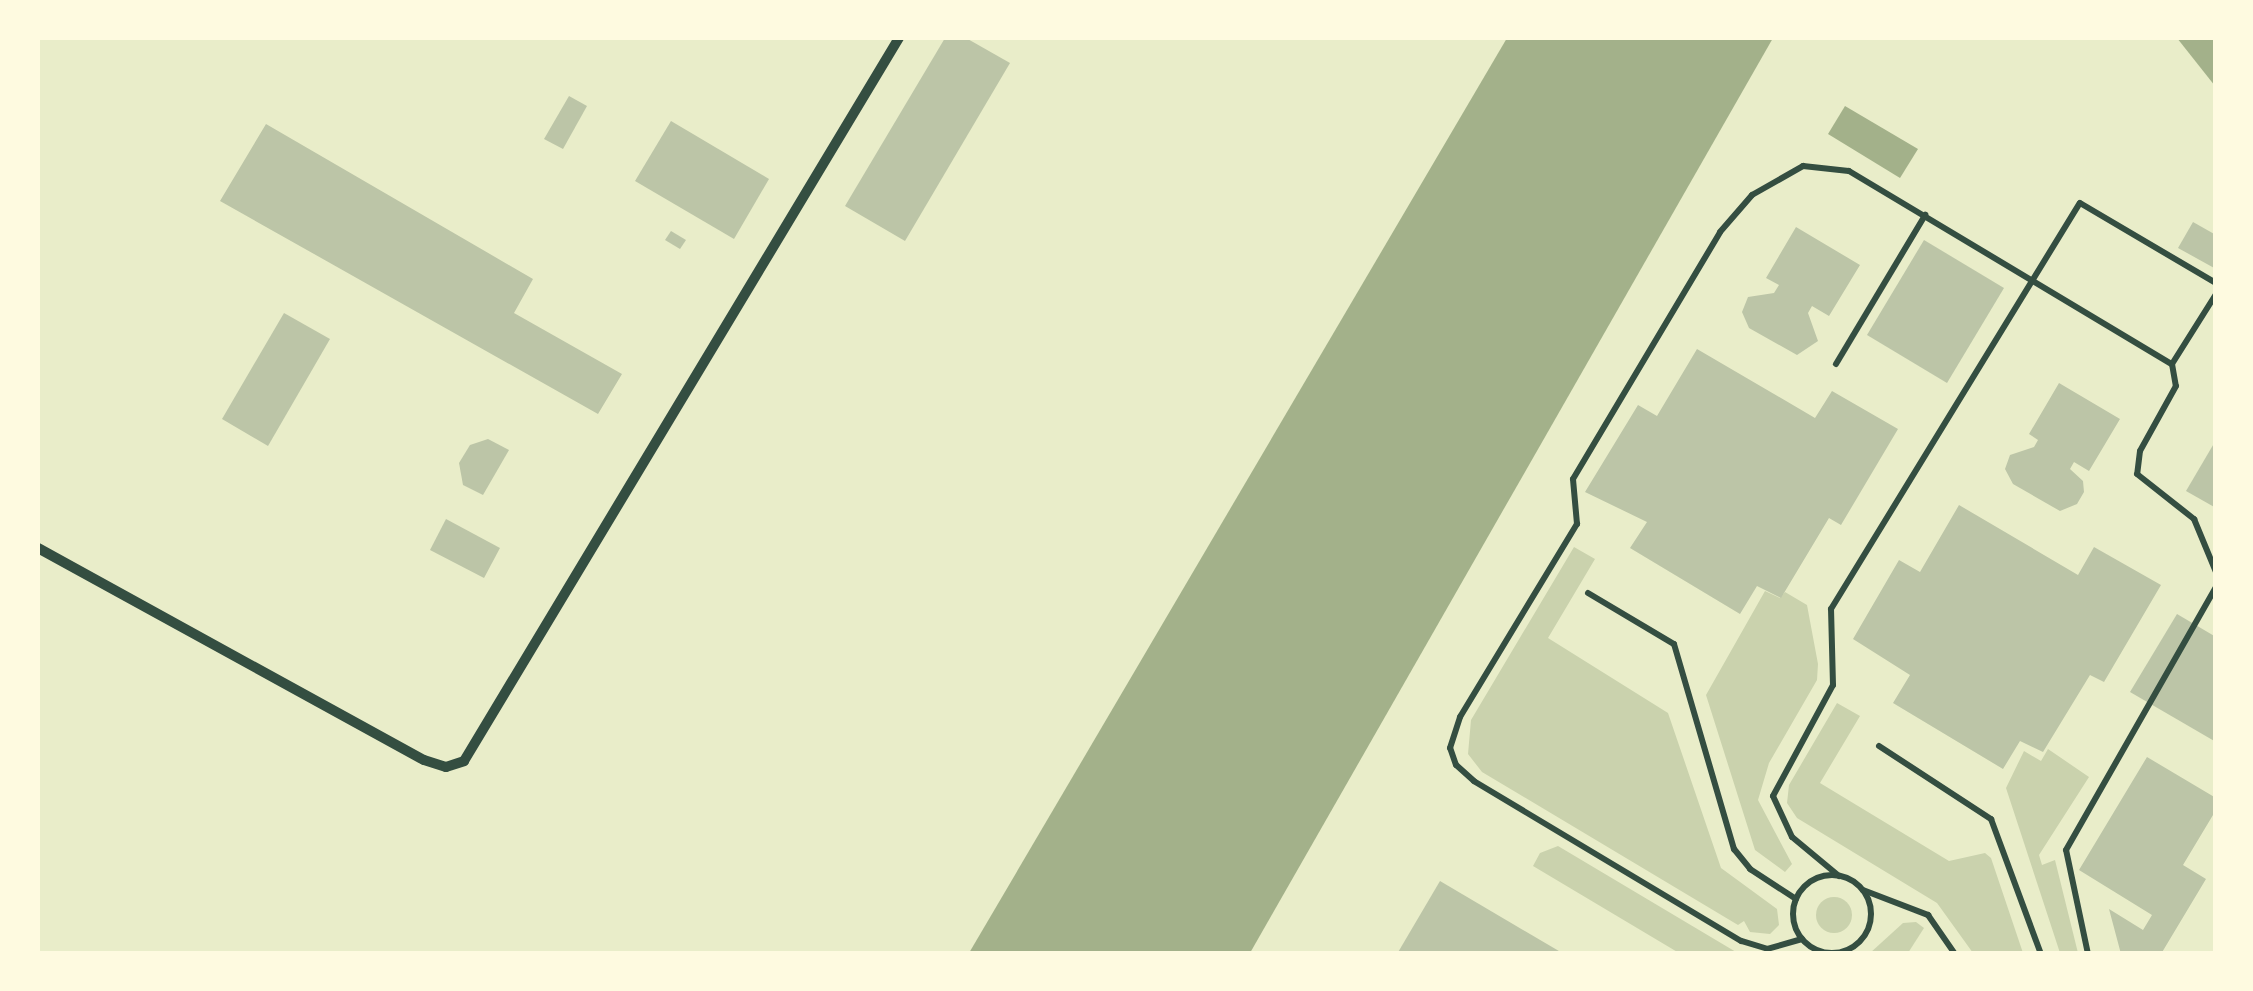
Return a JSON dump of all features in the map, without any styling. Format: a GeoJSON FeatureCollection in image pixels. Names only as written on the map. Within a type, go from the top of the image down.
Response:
{"type":"FeatureCollection","features":[{"type":"Feature","properties":{"kind":"street"},"geometry":{"type":"LineString","coordinates":[[38,548],[424,760],[446,767],[464,760],[899,38]]}},
{"type":"Feature","properties":{"kind":"lane"},"geometry":{"type":"LineString","coordinates":[[1802,939],[1768,948],[1741,941],[1470,778],[1453,760],[1451,738],[1576,524],[1573,479],[1738,210],[1784,173],[1822,164],[1857,174],[2172,364]]}},
{"type":"Feature","properties":{"kind":"lane"},"geometry":{"type":"LineString","coordinates":[[1955,954],[1928,915],[1863,890],[1792,837],[1773,796],[1833,685],[1831,609],[2080,203],[2216,282]]}},
{"type":"Feature","properties":{"kind":"lane"},"geometry":{"type":"LineString","coordinates":[[1836,364],[1925,215]]}},
{"type":"Feature","properties":{"kind":"lane"},"geometry":{"type":"LineString","coordinates":[[2216,294],[2172,364],[2176,386],[2140,451],[2137,474],[2194,519],[2216,572]]}},
{"type":"Feature","properties":{"kind":"lane"},"geometry":{"type":"LineString","coordinates":[[2088,954],[2066,850],[2216,587]]}},
{"type":"Feature","properties":{"kind":"lane"},"geometry":{"type":"LineString","coordinates":[[1588,593],[1674,644],[1734,849],[1750,870],[1796,899]]}},
{"type":"Feature","properties":{"kind":"lane"},"geometry":{"type":"LineString","coordinates":[[1879,746],[1991,819],[2040,954]]}},
{"type":"Feature","properties":{"kind":"lane"},"geometry":{"type":"LineString","coordinates":[[1840,876],[1814,880],[1796,899],[1793,917],[1802,939],[1828,953],[1857,944],[1871,915],[1863,890]]}},
{"type":"Feature","properties":{"kind":"shaded area"},"geometry":{"type":"Polygon","coordinates":[[[1507,38],[1773,38],[1250,953],[969,953],[1507,38]]]}},
{"type":"Feature","properties":{"kind":"shaded area"},"geometry":{"type":"Polygon","coordinates":[[[2177,38],[2215,38],[2215,86],[2177,38]]]}},
{"type":"Feature","properties":{"kind":"shaded area"},"geometry":{"type":"Polygon","coordinates":[[[1845,106],[1918,149],[1900,178],[1828,134],[1845,106]]]}},
{"type":"Feature","properties":{"kind":"shaded area"},"geometry":{"type":"Polygon","coordinates":[[[1574,547],[1595,559],[1548,638],[1668,713],[1721,868],[1777,909],[1779,925],[1770,934],[1750,932],[1744,921],[1738,925],[1482,772],[1468,754],[1471,720],[1574,547]]]}},
{"type":"Feature","properties":{"kind":"shaded area"},"geometry":{"type":"Polygon","coordinates":[[[1765,591],[1780,598],[1785,592],[1807,605],[1818,664],[1817,680],[1769,763],[1758,800],[1792,864],[1785,872],[1755,850],[1706,695],[1765,591]]]}},
{"type":"Feature","properties":{"kind":"shaded area"},"geometry":{"type":"Polygon","coordinates":[[[1837,703],[1860,716],[1820,783],[1949,861],[1985,853],[1991,858],[2023,953],[1973,953],[1937,903],[1797,818],[1787,803],[1789,785],[1837,703]]]}},
{"type":"Feature","properties":{"kind":"shaded area"},"geometry":{"type":"Polygon","coordinates":[[[2048,749],[2089,777],[2039,855],[2042,865],[2055,860],[2078,953],[2060,953],[2006,788],[2024,751],[2041,761],[2048,749]]]}},
{"type":"Feature","properties":{"kind":"shaded area"},"geometry":{"type":"Polygon","coordinates":[[[1558,846],[1738,953],[1679,953],[1533,866],[1540,853],[1558,846]]]}},
{"type":"Feature","properties":{"kind":"shaded area"},"geometry":{"type":"Polygon","coordinates":[[[1834,897],[1847,902],[1852,915],[1847,928],[1834,933],[1821,928],[1816,915],[1821,902],[1834,897]]]}},
{"type":"Feature","properties":{"kind":"shaded area"},"geometry":{"type":"Polygon","coordinates":[[[1916,922],[1924,928],[1908,953],[1870,953],[1903,923],[1916,922]]]}},
{"type":"Feature","properties":{"kind":"building"},"geometry":{"type":"Polygon","coordinates":[[[945,38],[966,38],[1010,63],[905,241],[845,206],[945,38]]]}},
{"type":"Feature","properties":{"kind":"building"},"geometry":{"type":"Polygon","coordinates":[[[569,96],[587,106],[563,149],[544,139],[569,96]]]}},
{"type":"Feature","properties":{"kind":"building"},"geometry":{"type":"Polygon","coordinates":[[[671,121],[769,179],[734,239],[635,181],[671,121]]]}},
{"type":"Feature","properties":{"kind":"building"},"geometry":{"type":"Polygon","coordinates":[[[266,124],[533,279],[514,313],[622,374],[598,414],[220,201],[266,124]]]}},
{"type":"Feature","properties":{"kind":"building"},"geometry":{"type":"Polygon","coordinates":[[[2193,222],[2216,235],[2216,269],[2178,248],[2193,222]]]}},
{"type":"Feature","properties":{"kind":"building"},"geometry":{"type":"Polygon","coordinates":[[[1796,227],[1860,265],[1829,316],[1812,306],[1808,313],[1818,341],[1797,355],[1749,328],[1742,312],[1748,297],[1774,293],[1779,285],[1766,278],[1796,227]]]}},
{"type":"Feature","properties":{"kind":"building"},"geometry":{"type":"Polygon","coordinates":[[[671,231],[686,240],[680,249],[665,240],[671,231]]]}},
{"type":"Feature","properties":{"kind":"building"},"geometry":{"type":"Polygon","coordinates":[[[1924,240],[2004,288],[1947,383],[1867,335],[1924,240]]]}},
{"type":"Feature","properties":{"kind":"building"},"geometry":{"type":"Polygon","coordinates":[[[284,313],[330,339],[268,446],[222,419],[284,313]]]}},
{"type":"Feature","properties":{"kind":"building"},"geometry":{"type":"Polygon","coordinates":[[[1697,349],[1815,418],[1832,391],[1898,429],[1841,525],[1829,518],[1781,598],[1757,586],[1740,614],[1630,548],[1647,522],[1585,492],[1638,405],[1657,416],[1697,349]]]}},
{"type":"Feature","properties":{"kind":"building"},"geometry":{"type":"Polygon","coordinates":[[[2059,383],[2120,419],[2089,471],[2074,462],[2070,469],[2083,481],[2084,492],[2077,504],[2060,511],[2013,484],[2005,469],[2010,455],[2034,447],[2038,440],[2029,434],[2059,383]]]}},
{"type":"Feature","properties":{"kind":"building"},"geometry":{"type":"Polygon","coordinates":[[[488,439],[509,450],[483,495],[463,485],[459,463],[470,445],[488,439]]]}},
{"type":"Feature","properties":{"kind":"building"},"geometry":{"type":"Polygon","coordinates":[[[2216,440],[2216,508],[2186,491],[2216,440]]]}},
{"type":"Feature","properties":{"kind":"building"},"geometry":{"type":"Polygon","coordinates":[[[1959,505],[2078,575],[2094,547],[2161,585],[2104,682],[2090,675],[2043,752],[2020,741],[2003,769],[1893,703],[1910,675],[1853,639],[1899,560],[1920,572],[1959,505]]]}},
{"type":"Feature","properties":{"kind":"building"},"geometry":{"type":"Polygon","coordinates":[[[446,519],[500,548],[484,578],[430,550],[446,519]]]}},
{"type":"Feature","properties":{"kind":"building"},"geometry":{"type":"Polygon","coordinates":[[[2177,614],[2216,637],[2216,742],[2130,692],[2177,614]]]}},
{"type":"Feature","properties":{"kind":"building"},"geometry":{"type":"Polygon","coordinates":[[[2147,757],[2216,798],[2216,810],[2183,865],[2206,879],[2161,954],[2121,954],[2109,909],[2143,930],[2152,915],[2079,870],[2147,757]]]}},
{"type":"Feature","properties":{"kind":"building"},"geometry":{"type":"Polygon","coordinates":[[[1440,881],[1564,954],[1397,954],[1440,881]]]}}]}
